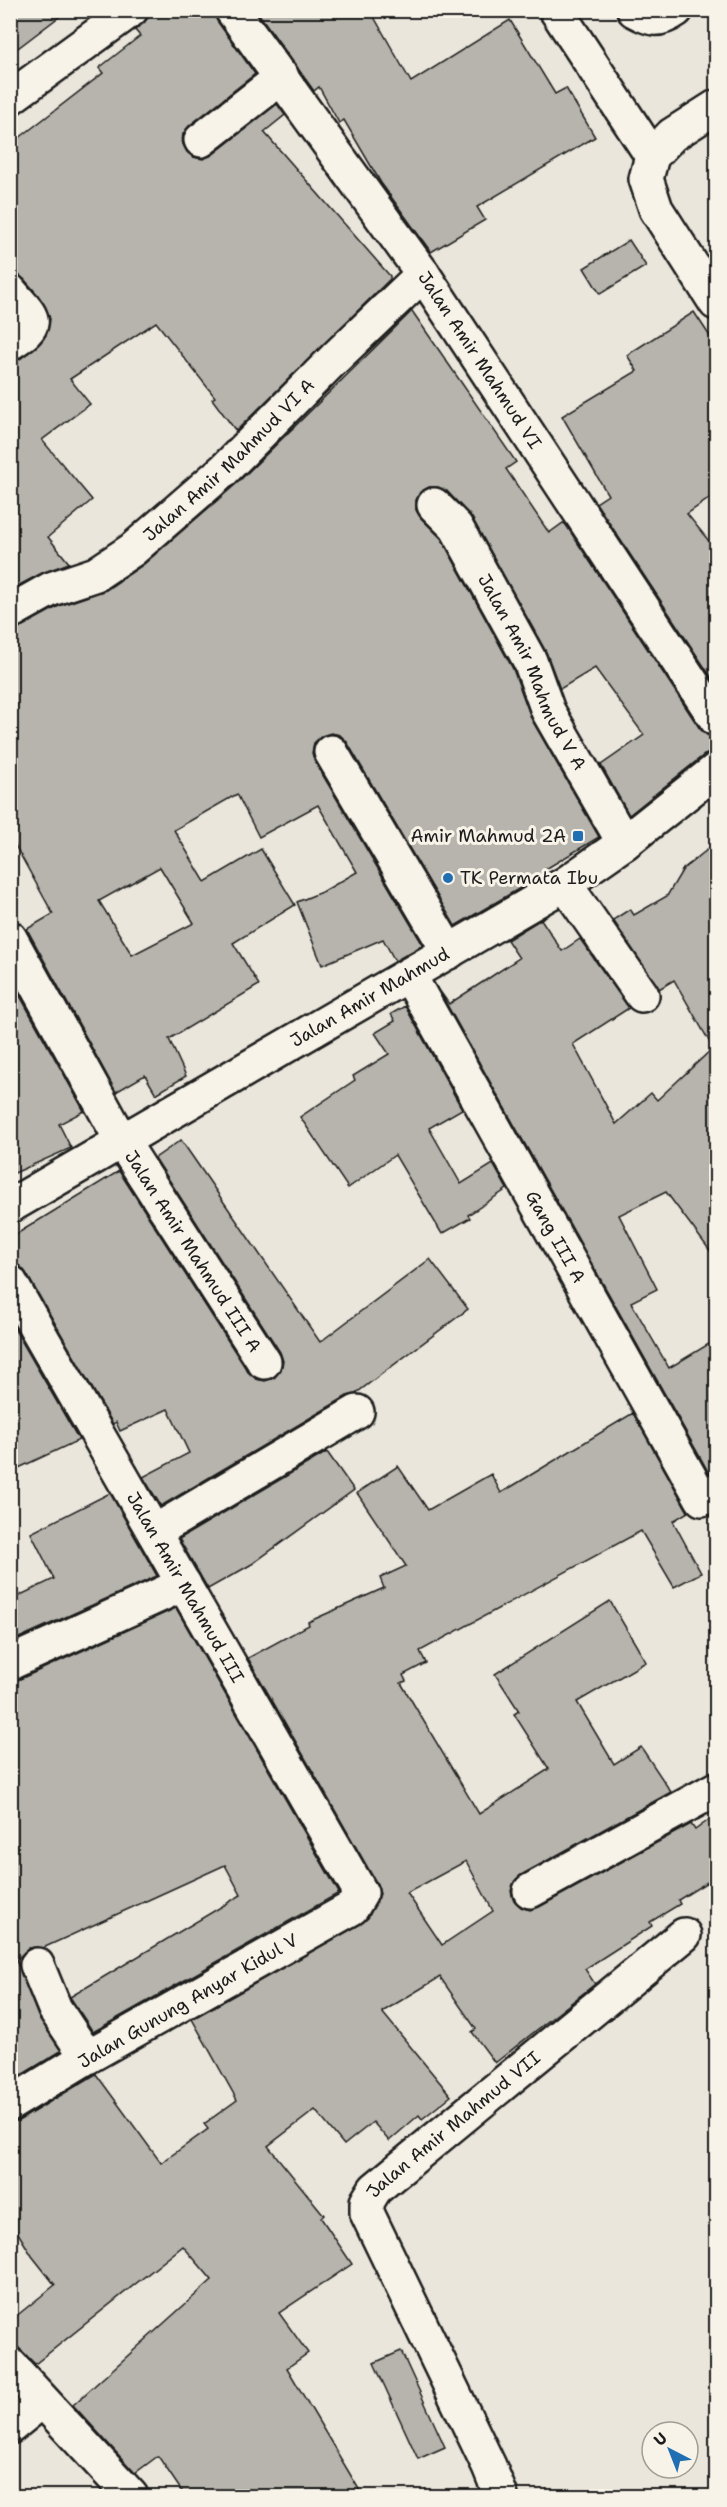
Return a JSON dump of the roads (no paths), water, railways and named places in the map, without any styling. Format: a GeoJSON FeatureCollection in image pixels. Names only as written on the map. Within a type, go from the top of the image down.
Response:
{"type":"FeatureCollection","features":[{"type":"Feature","properties":{"kind":"street"},"geometry":{"type":"LineString","coordinates":[[10,98],[131,10]]}},
{"type":"Feature","properties":{"kind":"street","name":"Jalan Amir Mahmud VI"},"geometry":{"type":"LineString","coordinates":[[232,10],[423,274],[717,719]]}},
{"type":"Feature","properties":{"kind":"street"},"geometry":{"type":"LineString","coordinates":[[556,10],[634,130],[656,209],[717,303]]}},
{"type":"Feature","properties":{"kind":"street"},"geometry":{"type":"LineString","coordinates":[[634,10],[648,18],[663,19],[676,10]]}},
{"type":"Feature","properties":{"kind":"street"},"geometry":{"type":"LineString","coordinates":[[201,140],[282,77]]}},
{"type":"Feature","properties":{"kind":"street"},"geometry":{"type":"LineString","coordinates":[[634,130],[672,135],[717,107]]}},
{"type":"Feature","properties":{"kind":"street","name":"Jalan Amir Mahmud VI A"},"geometry":{"type":"LineString","coordinates":[[10,612],[51,589],[96,574],[132,550],[224,470],[335,358],[423,274]]}},
{"type":"Feature","properties":{"kind":"street"},"geometry":{"type":"LineString","coordinates":[[10,291],[30,316],[32,325],[28,332],[10,343]]}},
{"type":"Feature","properties":{"kind":"street","name":"Jalan Amir Mahmud V A"},"geometry":{"type":"LineString","coordinates":[[434,505],[456,527],[530,661],[548,711],[624,843]]}},
{"type":"Feature","properties":{"kind":"street"},"geometry":{"type":"LineString","coordinates":[[332,752],[449,952]]}},
{"type":"Feature","properties":{"kind":"street","name":"Jalan Amir Mahmud"},"geometry":{"type":"LineString","coordinates":[[10,1206],[565,884],[624,843],[717,770]]}},
{"type":"Feature","properties":{"kind":"street"},"geometry":{"type":"LineString","coordinates":[[565,884],[642,995]]}},
{"type":"Feature","properties":{"kind":"street","name":"Jalan Amir Mahmud III A"},"geometry":{"type":"LineString","coordinates":[[10,938],[122,1141],[264,1362]]}},
{"type":"Feature","properties":{"kind":"street","name":"Gang III A"},"geometry":{"type":"LineString","coordinates":[[409,975],[709,1495]]}},
{"type":"Feature","properties":{"kind":"street","name":"Jalan Amir Mahmud III"},"geometry":{"type":"LineString","coordinates":[[10,1282],[361,1893]]}},
{"type":"Feature","properties":{"kind":"street"},"geometry":{"type":"LineString","coordinates":[[154,1532],[357,1412]]}},
{"type":"Feature","properties":{"kind":"street"},"geometry":{"type":"LineString","coordinates":[[10,1664],[183,1584]]}},
{"type":"Feature","properties":{"kind":"street"},"geometry":{"type":"LineString","coordinates":[[530,1891],[717,1789]]}},
{"type":"Feature","properties":{"kind":"street","name":"Jalan Gunung Anyar Kidul V"},"geometry":{"type":"LineString","coordinates":[[10,2104],[87,2057],[352,1908],[361,1893]]}},
{"type":"Feature","properties":{"kind":"street","name":"Jalan Amir Mahmud VII"},"geometry":{"type":"LineString","coordinates":[[501,2496],[489,2466],[367,2212],[367,2202],[375,2189],[684,1935]]}},
{"type":"Feature","properties":{"kind":"street"},"geometry":{"type":"LineString","coordinates":[[37,1965],[55,2009],[87,2057]]}},
{"type":"Feature","properties":{"kind":"street"},"geometry":{"type":"LineString","coordinates":[[10,2365],[131,2496]]}},
{"type":"Feature","properties":{"kind":"street"},"geometry":{"type":"LineString","coordinates":[[10,2427],[42,2400]]}},
{"type":"Feature","properties":{"kind":"place","name":"Amir Mahmud 2A"},"geometry":{"type":"Point","coordinates":[578,836]}},
{"type":"Feature","properties":{"kind":"place","name":"TK Permata Ibu"},"geometry":{"type":"Point","coordinates":[448,878]}}]}
